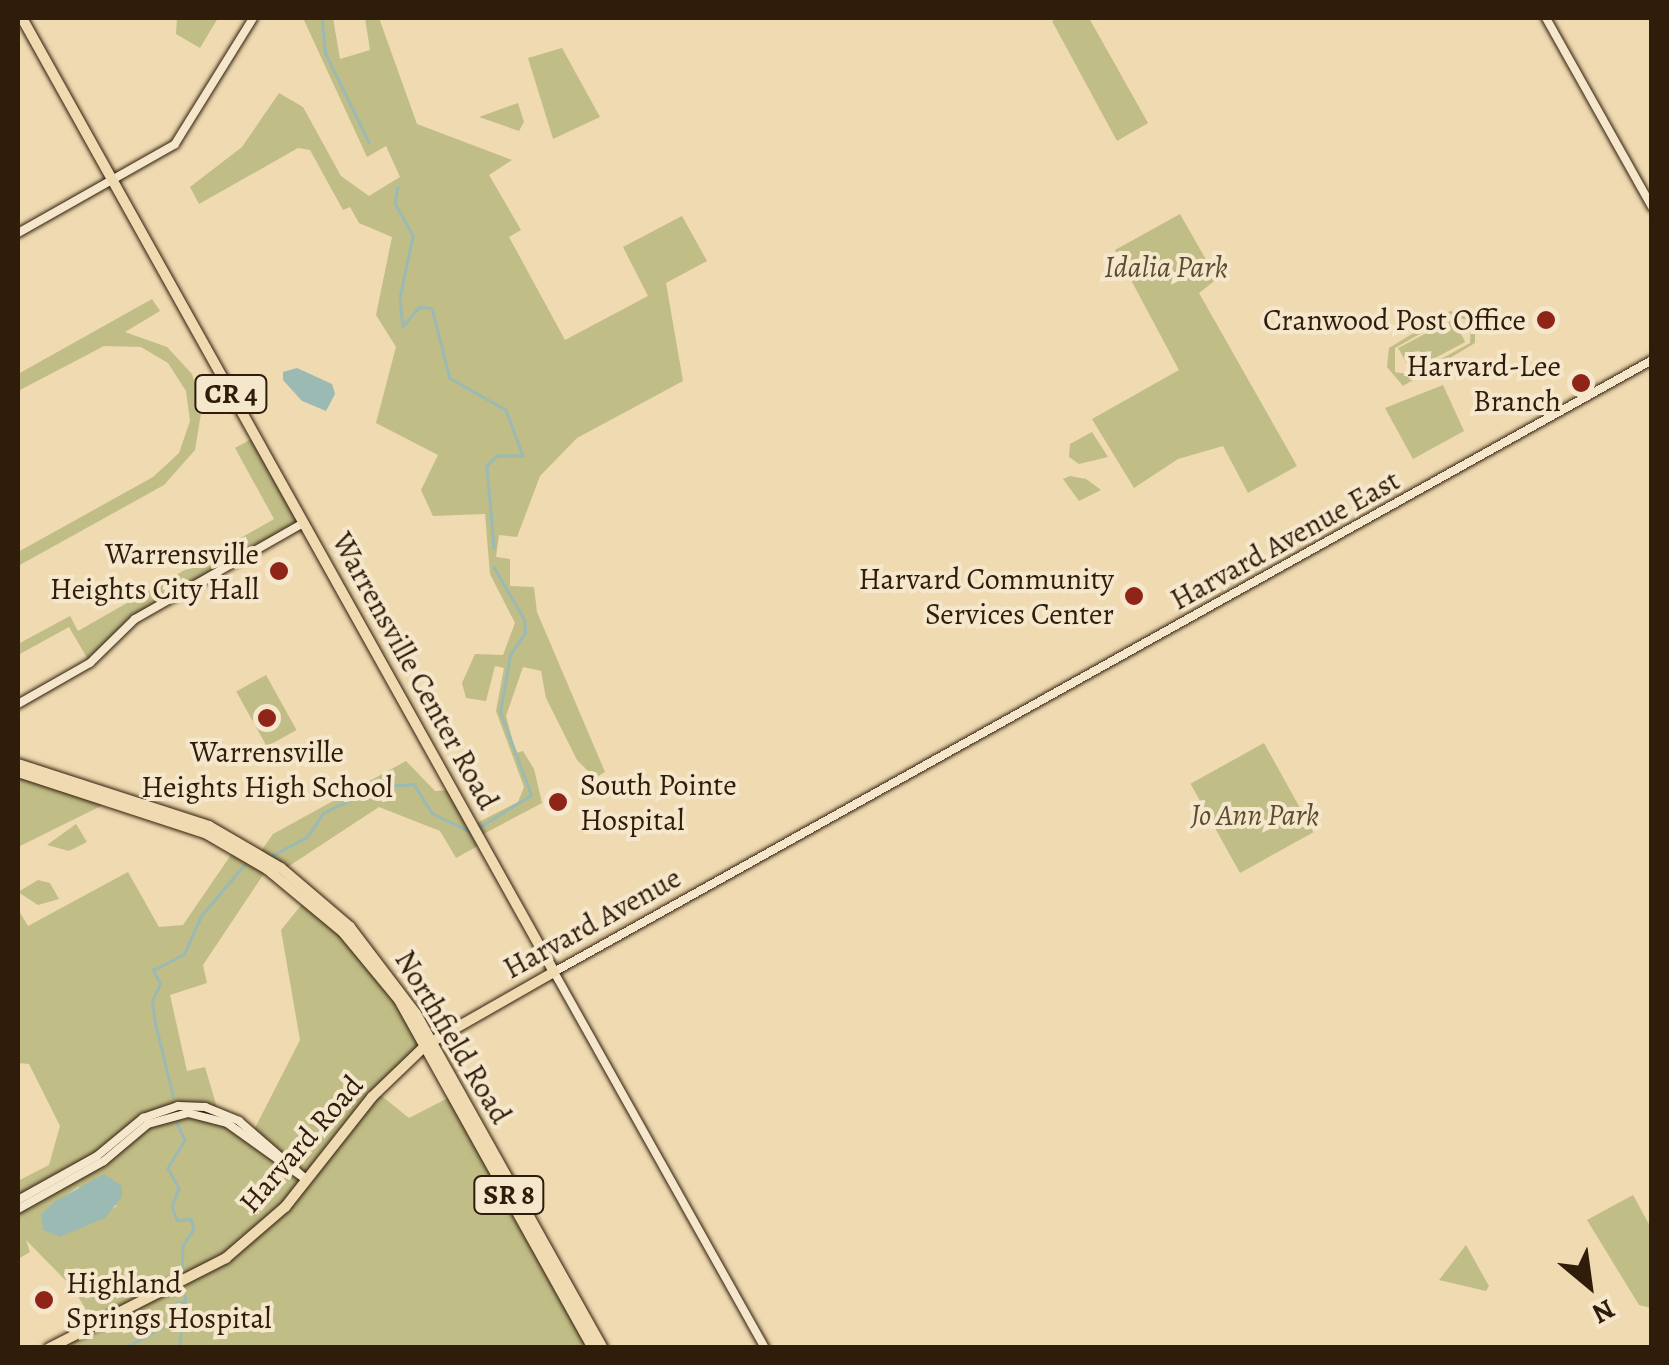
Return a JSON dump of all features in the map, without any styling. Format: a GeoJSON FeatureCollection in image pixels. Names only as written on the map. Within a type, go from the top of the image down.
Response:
{"type":"FeatureCollection","features":[{"type":"Feature","properties":{"kind":"main road","name":"Warrensville Center Road"},"geometry":{"type":"LineString","coordinates":[[22,18],[764,1348]]}},
{"type":"Feature","properties":{"kind":"main road"},"geometry":{"type":"LineString","coordinates":[[18,233],[112,181],[182,136],[254,18]]}},
{"type":"Feature","properties":{"kind":"main road"},"geometry":{"type":"LineString","coordinates":[[1546,18],[1652,207]]}},
{"type":"Feature","properties":{"kind":"main road","name":"Harvard Avenue East"},"geometry":{"type":"LineString","coordinates":[[942,760],[1652,360]]}},
{"type":"Feature","properties":{"kind":"main road"},"geometry":{"type":"LineString","coordinates":[[18,704],[90,664],[135,619],[303,523]]}},
{"type":"Feature","properties":{"kind":"main road","name":"Harvard Avenue"},"geometry":{"type":"LineString","coordinates":[[429,1043],[942,760]]}},
{"type":"Feature","properties":{"kind":"main road","name":"Northfield Road"},"geometry":{"type":"LineString","coordinates":[[18,764],[187,816],[267,858],[350,927],[429,1043],[603,1348]]}},
{"type":"Feature","properties":{"kind":"main road","name":"Northfield Road"},"geometry":{"type":"LineString","coordinates":[[18,772],[181,822],[267,869],[322,911],[366,957],[429,1043],[593,1348]]}},
{"type":"Feature","properties":{"kind":"main road","name":"Harvard Road"},"geometry":{"type":"LineString","coordinates":[[49,1348],[226,1258],[308,1180],[372,1097],[429,1043]]}},
{"type":"Feature","properties":{"kind":"main road"},"geometry":{"type":"LineString","coordinates":[[18,1200],[97,1156],[143,1118],[178,1106],[205,1107],[239,1121],[308,1180]]}},
{"type":"Feature","properties":{"kind":"main road"},"geometry":{"type":"LineString","coordinates":[[18,1209],[107,1158],[148,1124],[175,1115],[226,1123],[308,1180]]}},
{"type":"Feature","properties":{"kind":"green space"},"geometry":{"type":"Polygon","coordinates":[[[177,18],[218,18],[200,48],[176,34],[177,18]]]}},
{"type":"Feature","properties":{"kind":"green space"},"geometry":{"type":"Polygon","coordinates":[[[303,18],[333,18],[340,59],[370,50],[365,18],[379,18],[417,124],[512,160],[489,175],[521,230],[509,237],[565,340],[648,296],[623,247],[682,216],[707,261],[666,283],[683,381],[577,438],[540,476],[517,537],[499,535],[496,557],[510,559],[510,586],[534,587],[537,612],[605,772],[595,778],[577,760],[546,698],[541,671],[523,667],[506,716],[516,753],[523,751],[534,769],[542,803],[480,836],[483,843],[456,858],[440,831],[379,807],[283,870],[261,851],[273,834],[406,761],[435,791],[453,790],[473,825],[518,802],[524,787],[496,711],[504,668],[495,666],[486,701],[466,698],[462,683],[475,654],[503,655],[515,623],[490,574],[485,514],[433,516],[421,490],[438,455],[376,423],[396,347],[376,315],[392,237],[359,223],[350,207],[343,210],[310,150],[298,148],[199,204],[190,187],[242,147],[279,93],[303,107],[341,176],[369,196],[400,177],[386,146],[367,157],[303,18]]]}},
{"type":"Feature","properties":{"kind":"green space"},"geometry":{"type":"Polygon","coordinates":[[[1089,18],[1148,123],[1117,141],[1052,21],[1089,18]]]}},
{"type":"Feature","properties":{"kind":"green space"},"geometry":{"type":"Polygon","coordinates":[[[562,48],[600,117],[553,139],[528,58],[562,48]]]}},
{"type":"Feature","properties":{"kind":"green space"},"geometry":{"type":"Polygon","coordinates":[[[518,103],[524,122],[519,131],[479,117],[518,103]]]}},
{"type":"Feature","properties":{"kind":"green space","name":"Idalia Park"},"geometry":{"type":"Polygon","coordinates":[[[1180,214],[1217,279],[1199,293],[1297,466],[1248,493],[1223,446],[1178,459],[1134,488],[1092,419],[1179,370],[1115,250],[1180,214]]]}},
{"type":"Feature","properties":{"kind":"green space"},"geometry":{"type":"Polygon","coordinates":[[[152,299],[160,311],[125,332],[167,347],[192,374],[202,407],[195,450],[164,485],[18,566],[18,552],[153,477],[179,453],[190,421],[186,391],[168,363],[141,347],[104,346],[18,391],[18,374],[152,299]]]}},
{"type":"Feature","properties":{"kind":"green space"},"geometry":{"type":"Polygon","coordinates":[[[1450,311],[1475,318],[1475,343],[1403,386],[1387,367],[1389,348],[1450,311]],[[1452,316],[1395,348],[1395,372],[1412,375],[1470,343],[1471,321],[1452,316]]]}},
{"type":"Feature","properties":{"kind":"green space"},"geometry":{"type":"Polygon","coordinates":[[[1453,319],[1465,342],[1410,371],[1398,348],[1453,319]]]}},
{"type":"Feature","properties":{"kind":"green space"},"geometry":{"type":"Polygon","coordinates":[[[1443,385],[1464,431],[1413,459],[1385,408],[1443,385]]]}},
{"type":"Feature","properties":{"kind":"green space"},"geometry":{"type":"Polygon","coordinates":[[[1092,432],[1108,457],[1079,464],[1069,457],[1070,444],[1092,432]]]}},
{"type":"Feature","properties":{"kind":"green space"},"geometry":{"type":"Polygon","coordinates":[[[255,437],[303,523],[135,619],[90,663],[69,627],[18,655],[18,644],[70,616],[78,631],[274,519],[235,448],[255,437]]]}},
{"type":"Feature","properties":{"kind":"green space"},"geometry":{"type":"Polygon","coordinates":[[[1063,479],[1086,479],[1101,490],[1079,501],[1063,479]]]}},
{"type":"Feature","properties":{"kind":"green space"},"geometry":{"type":"Polygon","coordinates":[[[266,675],[297,730],[267,747],[236,691],[266,675]]]}},
{"type":"Feature","properties":{"kind":"green space","name":"Jo Ann Park"},"geometry":{"type":"Polygon","coordinates":[[[1264,743],[1313,832],[1240,873],[1191,784],[1264,743]]]}},
{"type":"Feature","properties":{"kind":"green space"},"geometry":{"type":"Polygon","coordinates":[[[18,772],[103,797],[101,806],[18,847],[18,772]]]}},
{"type":"Feature","properties":{"kind":"green space"},"geometry":{"type":"Polygon","coordinates":[[[76,824],[87,842],[69,851],[47,845],[76,824]]]}},
{"type":"Feature","properties":{"kind":"green space"},"geometry":{"type":"Polygon","coordinates":[[[235,849],[267,869],[203,965],[207,983],[170,995],[187,1071],[205,1067],[218,1111],[253,1132],[300,1040],[281,930],[307,898],[366,957],[426,1045],[378,1093],[409,1118],[454,1095],[591,1347],[49,1347],[90,1328],[91,1318],[73,1288],[26,1240],[30,1252],[18,1259],[18,1209],[106,1159],[102,1153],[18,1200],[18,1181],[49,1165],[60,1126],[29,1064],[18,1063],[18,909],[28,926],[128,872],[159,927],[183,925],[235,849]],[[78,1187],[41,1214],[78,1227],[117,1206],[78,1187]]]}},
{"type":"Feature","properties":{"kind":"green space"},"geometry":{"type":"Polygon","coordinates":[[[38,880],[50,883],[59,899],[38,905],[18,892],[38,880]]]}},
{"type":"Feature","properties":{"kind":"green space"},"geometry":{"type":"Polygon","coordinates":[[[1633,1195],[1651,1228],[1651,1308],[1639,1305],[1587,1220],[1633,1195]]]}},
{"type":"Feature","properties":{"kind":"green space"},"geometry":{"type":"Polygon","coordinates":[[[1466,1245],[1489,1286],[1486,1291],[1439,1280],[1466,1245]]]}},
{"type":"Feature","properties":{"kind":"water"},"geometry":{"type":"Polygon","coordinates":[[[297,368],[332,384],[335,394],[326,411],[302,401],[283,380],[283,372],[297,368]]]}},
{"type":"Feature","properties":{"kind":"water"},"geometry":{"type":"Polygon","coordinates":[[[104,1174],[122,1186],[122,1197],[105,1218],[60,1237],[43,1230],[41,1214],[54,1202],[104,1174]]]}},
{"type":"Feature","properties":{"kind":"waterway"},"geometry":{"type":"LineString","coordinates":[[322,18],[326,54],[369,142]]}},
{"type":"Feature","properties":{"kind":"waterway"},"geometry":{"type":"LineString","coordinates":[[398,187],[395,203],[413,236],[400,298],[403,326],[419,307],[432,308],[450,378],[506,410],[523,456],[497,456],[487,466],[494,548]]}},
{"type":"Feature","properties":{"kind":"waterway"},"geometry":{"type":"LineString","coordinates":[[478,828],[531,795],[500,712],[510,655],[525,633],[524,620],[494,568]]}},
{"type":"Feature","properties":{"kind":"waterway"},"geometry":{"type":"LineString","coordinates":[[273,855],[307,837],[323,813],[380,786],[414,784],[432,813],[471,832]]}},
{"type":"Feature","properties":{"kind":"waterway"},"geometry":{"type":"LineString","coordinates":[[173,1097],[155,1023],[152,1001],[160,984],[153,970],[184,954],[201,916],[244,865]]}},
{"type":"Feature","properties":{"kind":"waterway"},"geometry":{"type":"LineString","coordinates":[[177,1123],[185,1140],[168,1168],[179,1189],[172,1206],[177,1220],[191,1219],[194,1229],[183,1246],[182,1270]]}},
{"type":"Feature","properties":{"kind":"waterway"},"geometry":{"type":"LineString","coordinates":[[179,1348],[185,1296]]}},
{"type":"Feature","properties":{"kind":"waterway"},"geometry":{"type":"LineString","coordinates":[[125,1348],[176,1319],[176,1303],[185,1302]]}},
{"type":"Feature","properties":{"kind":"place","name":"Cranwood Post Office"},"geometry":{"type":"Point","coordinates":[1546,320]}},
{"type":"Feature","properties":{"kind":"place","name":"Harvard-Lee Branch"},"geometry":{"type":"Point","coordinates":[1581,383]}},
{"type":"Feature","properties":{"kind":"place","name":"Warrensville Heights City Hall"},"geometry":{"type":"Point","coordinates":[279,571]}},
{"type":"Feature","properties":{"kind":"place","name":"Harvard Community Services Center"},"geometry":{"type":"Point","coordinates":[1134,596]}},
{"type":"Feature","properties":{"kind":"place","name":"Warrensville Heights High School"},"geometry":{"type":"Point","coordinates":[267,718]}},
{"type":"Feature","properties":{"kind":"place","name":"South Pointe Hospital"},"geometry":{"type":"Point","coordinates":[558,802]}},
{"type":"Feature","properties":{"kind":"place","name":"Highland Springs Hospital"},"geometry":{"type":"Point","coordinates":[44,1300]}}]}
